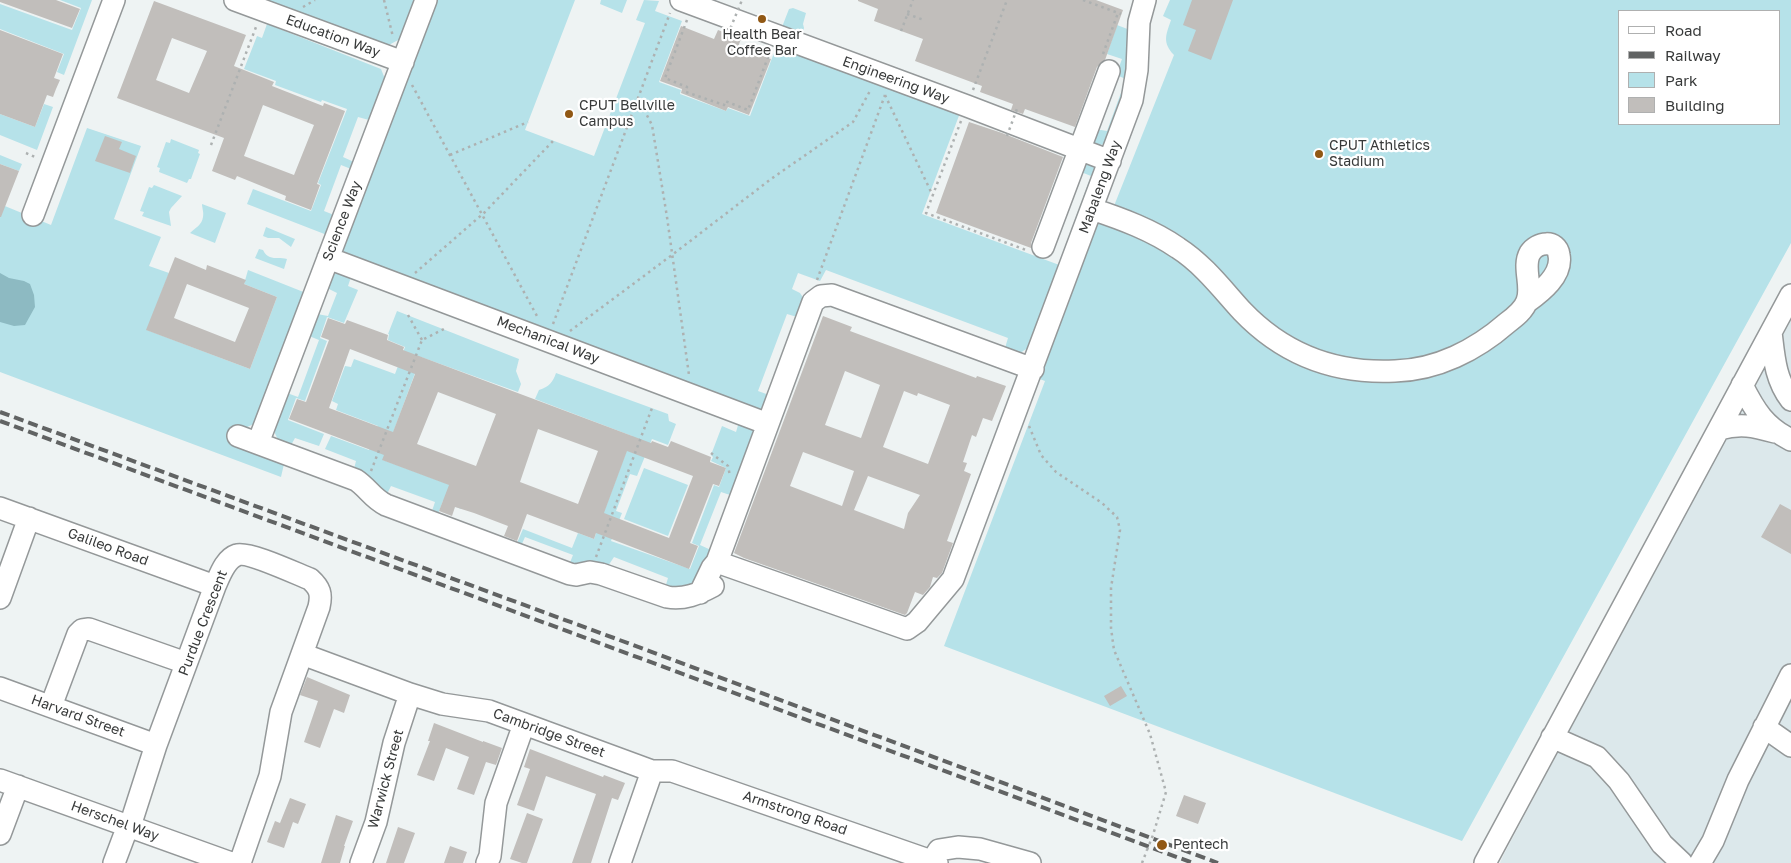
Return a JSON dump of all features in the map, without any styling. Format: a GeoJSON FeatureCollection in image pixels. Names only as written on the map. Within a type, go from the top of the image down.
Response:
{"type":"FeatureCollection","features":[{"type":"Feature","properties":{"kind":"street"},"geometry":{"type":"LineString","coordinates":[[33,215],[114,0]]}},
{"type":"Feature","properties":{"kind":"street","name":"Education Way"},"geometry":{"type":"LineString","coordinates":[[235,0],[397,63]]}},
{"type":"Feature","properties":{"kind":"street","name":"Science Way"},"geometry":{"type":"LineString","coordinates":[[258,443],[328,258],[397,63],[426,0]]}},
{"type":"Feature","properties":{"kind":"street","name":"Mabaleng Way"},"geometry":{"type":"LineString","coordinates":[[724,564],[907,629],[912,627],[953,579],[1132,100],[1137,70],[1139,22],[1145,0]]}},
{"type":"Feature","properties":{"kind":"street","name":"Engineering Way"},"geometry":{"type":"LineString","coordinates":[[676,5],[751,22],[844,56],[888,87],[967,106],[1110,161]]}},
{"type":"Feature","properties":{"kind":"street"},"geometry":{"type":"LineString","coordinates":[[1036,249],[1080,148],[1109,71]]}},
{"type":"Feature","properties":{"kind":"street"},"geometry":{"type":"LineString","coordinates":[[1092,209],[1147,230],[1179,248],[1210,276],[1244,313],[1278,342],[1302,356],[1334,366],[1373,372],[1422,368],[1437,364],[1452,359],[1496,333],[1514,318],[1527,302]]}},
{"type":"Feature","properties":{"kind":"street","name":"Mechanical Way"},"geometry":{"type":"LineString","coordinates":[[328,258],[768,424]]}},
{"type":"Feature","properties":{"kind":"street"},"geometry":{"type":"LineString","coordinates":[[238,436],[356,480],[379,502],[386,505],[560,571],[576,575],[590,572],[601,574],[667,597],[684,598],[700,593],[712,568],[724,564],[768,424],[813,302],[821,296],[832,295],[1032,369]]}},
{"type":"Feature","properties":{"kind":"street"},"geometry":{"type":"LineString","coordinates":[[1484,863],[1791,295]]}},
{"type":"Feature","properties":{"kind":"street"},"geometry":{"type":"LineString","coordinates":[[1771,332],[1778,377],[1783,390],[1791,400]]}},
{"type":"Feature","properties":{"kind":"street"},"geometry":{"type":"LineString","coordinates":[[1742,384],[1753,406],[1763,420],[1783,436]]}},
{"type":"Feature","properties":{"kind":"street"},"geometry":{"type":"LineString","coordinates":[[1719,429],[1752,425],[1783,436]]}},
{"type":"Feature","properties":{"kind":"street","name":"Galileo Road"},"geometry":{"type":"LineString","coordinates":[[0,508],[215,586]]}},
{"type":"Feature","properties":{"kind":"street"},"geometry":{"type":"LineString","coordinates":[[0,598],[29,518]]}},
{"type":"Feature","properties":{"kind":"street","name":"Purdue Crescent"},"geometry":{"type":"LineString","coordinates":[[114,863],[126,831],[130,826],[156,745],[215,586],[224,566],[238,554],[250,556],[310,579],[318,586],[322,595],[281,712],[270,776],[240,863]]}},
{"type":"Feature","properties":{"kind":"street"},"geometry":{"type":"LineString","coordinates":[[51,706],[78,634],[82,630],[89,629],[186,663]]}},
{"type":"Feature","properties":{"kind":"street","name":"Cambridge Street"},"geometry":{"type":"LineString","coordinates":[[302,654],[442,704],[489,711],[652,771]]}},
{"type":"Feature","properties":{"kind":"street"},"geometry":{"type":"LineString","coordinates":[[1700,863],[1713,841],[1738,780],[1791,675]]}},
{"type":"Feature","properties":{"kind":"street","name":"Harvard Street"},"geometry":{"type":"LineString","coordinates":[[0,688],[156,745]]}},
{"type":"Feature","properties":{"kind":"street","name":"Warwick Street"},"geometry":{"type":"LineString","coordinates":[[362,863],[376,822],[394,743],[410,694]]}},
{"type":"Feature","properties":{"kind":"street"},"geometry":{"type":"LineString","coordinates":[[487,863],[490,856],[496,803],[524,724]]}},
{"type":"Feature","properties":{"kind":"street"},"geometry":{"type":"LineString","coordinates":[[1764,727],[1791,746]]}},
{"type":"Feature","properties":{"kind":"street"},"geometry":{"type":"LineString","coordinates":[[1552,737],[1597,757],[1620,781],[1662,844],[1682,863]]}},
{"type":"Feature","properties":{"kind":"street"},"geometry":{"type":"LineString","coordinates":[[620,863],[652,771]]}},
{"type":"Feature","properties":{"kind":"street","name":"Armstrong Road"},"geometry":{"type":"LineString","coordinates":[[652,771],[672,771],[934,862]]}},
{"type":"Feature","properties":{"kind":"street"},"geometry":{"type":"LineString","coordinates":[[0,834],[9,783]]}},
{"type":"Feature","properties":{"kind":"street","name":"Herschel Way"},"geometry":{"type":"LineString","coordinates":[[9,783],[231,863]]}},
{"type":"Feature","properties":{"kind":"street"},"geometry":{"type":"LineString","coordinates":[[934,862],[939,850],[958,847],[980,850],[1030,863]]}},
{"type":"Feature","properties":{"kind":"path"},"geometry":{"type":"LineString","coordinates":[[384,0],[397,63],[407,76],[540,323]]}},
{"type":"Feature","properties":{"kind":"path"},"geometry":{"type":"LineString","coordinates":[[728,34],[742,0]]}},
{"type":"Feature","properties":{"kind":"path"},"geometry":{"type":"LineString","coordinates":[[901,31],[912,0]]}},
{"type":"Feature","properties":{"kind":"path"},"geometry":{"type":"LineString","coordinates":[[1007,0],[926,213],[1036,249]]}},
{"type":"Feature","properties":{"kind":"path"},"geometry":{"type":"LineString","coordinates":[[1083,0],[1121,14]]}},
{"type":"Feature","properties":{"kind":"path"},"geometry":{"type":"LineString","coordinates":[[553,324],[638,98],[676,5]]}},
{"type":"Feature","properties":{"kind":"path"},"geometry":{"type":"LineString","coordinates":[[211,144],[263,10]]}},
{"type":"Feature","properties":{"kind":"path"},"geometry":{"type":"LineString","coordinates":[[907,14],[924,20]]}},
{"type":"Feature","properties":{"kind":"path"},"geometry":{"type":"LineString","coordinates":[[684,27],[665,78],[687,87],[686,92],[724,105],[725,101],[748,110],[768,58]]}},
{"type":"Feature","properties":{"kind":"path"},"geometry":{"type":"LineString","coordinates":[[888,87],[933,196]]}},
{"type":"Feature","properties":{"kind":"path"},"geometry":{"type":"LineString","coordinates":[[568,332],[771,179],[854,122],[870,89],[888,87]]}},
{"type":"Feature","properties":{"kind":"path"},"geometry":{"type":"LineString","coordinates":[[821,296],[816,278],[888,87]]}},
{"type":"Feature","properties":{"kind":"path"},"geometry":{"type":"LineString","coordinates":[[638,98],[652,125],[690,377],[686,392]]}},
{"type":"Feature","properties":{"kind":"path"},"geometry":{"type":"LineString","coordinates":[[1007,136],[1018,106]]}},
{"type":"Feature","properties":{"kind":"path"},"geometry":{"type":"LineString","coordinates":[[450,155],[528,122]]}},
{"type":"Feature","properties":{"kind":"path"},"geometry":{"type":"LineString","coordinates":[[400,285],[511,186],[554,141]]}},
{"type":"Feature","properties":{"kind":"path"},"geometry":{"type":"LineString","coordinates":[[408,315],[422,340]]}},
{"type":"Feature","properties":{"kind":"path"},"geometry":{"type":"LineString","coordinates":[[365,488],[422,340],[444,329]]}},
{"type":"Feature","properties":{"kind":"path"},"geometry":{"type":"LineString","coordinates":[[590,572],[652,408]]}},
{"type":"Feature","properties":{"kind":"path"},"geometry":{"type":"LineString","coordinates":[[1028,424],[1041,455],[1056,472],[1102,504],[1117,517],[1120,530],[1111,588],[1111,628],[1114,650],[1150,734],[1166,792],[1142,863]]}},
{"type":"Feature","properties":{"kind":"shaded area"},"geometry":{"type":"Polygon","coordinates":[[[0,273],[9,278],[30,284],[34,295],[35,307],[25,325],[14,326],[0,322],[0,273]]]}},
{"type":"Feature","properties":{"kind":"shaded area"},"geometry":{"type":"Polygon","coordinates":[[[1791,312],[1791,863],[1500,863],[1504,854],[1791,312]]]}},
{"type":"Feature","properties":{"kind":"green space"},"geometry":{"type":"Polygon","coordinates":[[[60,0],[92,0],[64,75],[57,72],[64,54],[0,29],[0,4],[72,30],[81,8],[60,0]]]}},
{"type":"Feature","properties":{"kind":"green space"},"geometry":{"type":"Polygon","coordinates":[[[259,0],[415,0],[400,39],[387,46],[259,0]]]}},
{"type":"Feature","properties":{"kind":"green space"},"geometry":{"type":"Polygon","coordinates":[[[433,0],[575,0],[525,130],[594,156],[645,23],[636,20],[644,0],[659,1],[655,11],[682,21],[659,82],[681,90],[680,94],[726,111],[728,108],[750,116],[777,45],[960,113],[922,214],[1062,266],[1031,346],[1020,353],[1005,348],[1008,338],[826,270],[820,281],[798,273],[792,289],[800,293],[804,299],[797,317],[787,314],[758,391],[769,395],[764,408],[758,411],[346,256],[342,248],[433,0]]]}},
{"type":"Feature","properties":{"kind":"green space"},"geometry":{"type":"Polygon","coordinates":[[[601,0],[627,0],[622,13],[600,4],[601,0]]]}},
{"type":"Feature","properties":{"kind":"green space"},"geometry":{"type":"Polygon","coordinates":[[[1170,0],[1791,0],[1791,243],[1462,841],[944,646],[1045,381],[1037,378],[1095,227],[1100,223],[1108,221],[1174,55],[1166,42],[1171,20],[1163,16],[1170,0]]]}},
{"type":"Feature","properties":{"kind":"green space"},"geometry":{"type":"Polygon","coordinates":[[[793,8],[806,13],[801,37],[782,27],[789,9],[793,8]]]}},
{"type":"Feature","properties":{"kind":"green space"},"geometry":{"type":"Polygon","coordinates":[[[267,24],[381,69],[385,79],[371,118],[369,120],[358,117],[343,157],[354,162],[351,169],[341,165],[324,211],[334,215],[327,235],[247,204],[253,189],[311,211],[321,185],[318,183],[347,109],[322,100],[321,102],[275,85],[276,81],[244,69],[257,36],[262,38],[267,24]]]}},
{"type":"Feature","properties":{"kind":"green space"},"geometry":{"type":"Polygon","coordinates":[[[1117,25],[1130,30],[1126,90],[1105,144],[1094,146],[1092,141],[1096,131],[1107,131],[1126,79],[1116,75],[1122,59],[1107,54],[1117,25]]]}},
{"type":"Feature","properties":{"kind":"green space"},"geometry":{"type":"Polygon","coordinates":[[[44,104],[53,107],[37,150],[0,135],[0,114],[35,127],[44,104]]]}},
{"type":"Feature","properties":{"kind":"green space"},"geometry":{"type":"Polygon","coordinates":[[[87,128],[141,146],[114,219],[161,237],[149,266],[169,273],[147,330],[250,369],[277,297],[244,284],[248,270],[306,293],[256,423],[243,429],[284,464],[281,477],[0,372],[0,204],[51,225],[87,128]]]}},
{"type":"Feature","properties":{"kind":"green space"},"geometry":{"type":"Polygon","coordinates":[[[171,139],[199,150],[198,153],[200,154],[191,179],[187,183],[159,172],[160,168],[157,167],[166,142],[170,143],[171,139]]]}},
{"type":"Feature","properties":{"kind":"green space"},"geometry":{"type":"Polygon","coordinates":[[[0,155],[22,164],[19,171],[0,164],[0,155]]]}},
{"type":"Feature","properties":{"kind":"green space"},"geometry":{"type":"Polygon","coordinates":[[[1085,162],[1092,164],[1095,170],[1064,261],[1060,260],[1091,176],[1081,172],[1085,162]]]}},
{"type":"Feature","properties":{"kind":"green space"},"geometry":{"type":"Polygon","coordinates":[[[154,185],[182,196],[169,212],[171,226],[142,216],[144,212],[140,211],[149,187],[152,188],[154,185]]]}},
{"type":"Feature","properties":{"kind":"green space"},"geometry":{"type":"Polygon","coordinates":[[[202,204],[226,213],[215,243],[190,233],[202,220],[202,204]]]}},
{"type":"Feature","properties":{"kind":"green space"},"geometry":{"type":"Polygon","coordinates":[[[266,227],[295,239],[291,247],[279,238],[263,236],[266,227]]]}},
{"type":"Feature","properties":{"kind":"green space"},"geometry":{"type":"Polygon","coordinates":[[[259,249],[263,250],[268,256],[287,259],[284,269],[255,258],[259,249]]]}},
{"type":"Feature","properties":{"kind":"green space"},"geometry":{"type":"Polygon","coordinates":[[[340,272],[351,277],[348,286],[358,290],[344,323],[327,317],[320,338],[327,341],[305,401],[296,398],[288,420],[324,434],[319,446],[295,438],[290,447],[278,440],[274,431],[275,426],[287,393],[298,397],[319,340],[309,336],[317,314],[328,316],[337,293],[327,288],[332,275],[340,272]]]}},
{"type":"Feature","properties":{"kind":"green space"},"geometry":{"type":"Polygon","coordinates":[[[397,311],[519,359],[516,371],[521,384],[518,392],[421,357],[383,460],[467,491],[461,509],[443,501],[438,514],[432,511],[435,502],[391,486],[386,496],[354,469],[356,461],[325,449],[331,436],[369,450],[378,426],[336,410],[338,404],[332,401],[345,366],[351,367],[354,359],[395,374],[405,347],[388,340],[388,334],[397,311]]]}},
{"type":"Feature","properties":{"kind":"green space"},"geometry":{"type":"Polygon","coordinates":[[[556,373],[668,414],[669,421],[676,424],[668,445],[652,439],[637,476],[630,474],[616,511],[622,513],[611,541],[690,569],[699,546],[692,543],[714,485],[719,487],[726,468],[711,461],[713,457],[711,455],[722,426],[736,432],[739,422],[751,424],[756,432],[733,496],[721,492],[700,545],[711,550],[702,577],[688,589],[665,588],[668,578],[614,557],[608,566],[569,565],[573,555],[525,537],[521,546],[517,543],[523,529],[572,548],[578,533],[594,539],[632,436],[535,399],[539,390],[550,384],[556,373]]]}},
{"type":"Feature","properties":{"kind":"green space"},"geometry":{"type":"Polygon","coordinates":[[[644,468],[688,485],[668,536],[624,519],[644,468]]]}},
{"type":"Feature","properties":{"kind":"building"},"geometry":{"type":"Polygon","coordinates":[[[0,0],[56,0],[80,9],[72,28],[0,2],[0,0]]]}},
{"type":"Feature","properties":{"kind":"building"},"geometry":{"type":"Polygon","coordinates":[[[858,0],[1096,0],[1123,10],[1105,60],[1097,67],[1075,127],[1025,109],[1023,114],[1011,110],[1013,104],[980,92],[982,86],[915,61],[923,39],[874,21],[878,9],[858,0]]]}},
{"type":"Feature","properties":{"kind":"building"},"geometry":{"type":"Polygon","coordinates":[[[1192,0],[1233,0],[1211,60],[1188,51],[1196,30],[1183,25],[1192,0]]]}},
{"type":"Feature","properties":{"kind":"building"},"geometry":{"type":"Polygon","coordinates":[[[154,1],[246,35],[234,66],[274,82],[272,86],[323,106],[324,103],[345,111],[317,184],[320,185],[311,210],[285,200],[286,196],[237,176],[235,180],[212,171],[224,138],[117,98],[154,1]],[[172,38],[156,80],[189,93],[207,51],[172,38]],[[263,105],[244,156],[294,175],[314,125],[263,105]]]}},
{"type":"Feature","properties":{"kind":"building"},"geometry":{"type":"Polygon","coordinates":[[[681,26],[714,39],[718,30],[741,39],[738,47],[771,59],[749,115],[728,107],[726,111],[681,93],[682,89],[660,81],[681,26]]]}},
{"type":"Feature","properties":{"kind":"building"},"geometry":{"type":"Polygon","coordinates":[[[0,30],[63,54],[54,78],[60,80],[53,97],[47,95],[35,127],[0,114],[0,30]]]}},
{"type":"Feature","properties":{"kind":"building"},"geometry":{"type":"Polygon","coordinates":[[[969,122],[1063,157],[1031,243],[1031,248],[936,213],[969,122]]]}},
{"type":"Feature","properties":{"kind":"building"},"geometry":{"type":"Polygon","coordinates":[[[105,136],[122,142],[119,149],[136,156],[130,173],[95,161],[105,136]]]}},
{"type":"Feature","properties":{"kind":"building"},"geometry":{"type":"Polygon","coordinates":[[[0,164],[19,171],[1,217],[0,217],[0,164]]]}},
{"type":"Feature","properties":{"kind":"building"},"geometry":{"type":"Polygon","coordinates":[[[175,257],[206,270],[207,265],[246,280],[244,284],[277,297],[250,369],[146,330],[175,257]],[[187,284],[174,318],[235,342],[249,308],[187,284]]]}},
{"type":"Feature","properties":{"kind":"building"},"geometry":{"type":"Polygon","coordinates":[[[823,316],[852,327],[850,331],[976,378],[977,376],[1006,386],[992,421],[983,418],[976,437],[972,435],[963,462],[967,463],[964,471],[971,474],[947,541],[953,543],[942,573],[937,578],[933,577],[930,587],[923,595],[915,592],[905,615],[734,553],[823,316]],[[845,371],[825,425],[861,438],[880,385],[845,371]],[[904,391],[883,447],[928,464],[950,405],[918,393],[917,396],[904,391]],[[803,452],[790,486],[842,506],[854,471],[803,452]],[[868,476],[854,510],[904,529],[908,513],[920,495],[868,476]]]}},
{"type":"Feature","properties":{"kind":"building"},"geometry":{"type":"Polygon","coordinates":[[[328,318],[345,324],[347,320],[388,335],[387,340],[404,347],[403,350],[651,443],[652,441],[668,447],[671,441],[711,457],[710,462],[726,468],[719,486],[713,484],[690,543],[698,546],[689,569],[596,533],[594,539],[527,514],[517,541],[504,536],[508,526],[455,507],[452,516],[439,511],[449,485],[382,460],[384,455],[289,419],[297,399],[306,402],[329,340],[321,337],[328,318]],[[350,349],[329,408],[393,432],[415,374],[350,349]],[[438,392],[417,444],[476,466],[496,414],[438,392]],[[538,429],[520,482],[578,504],[598,451],[538,429]],[[627,451],[604,513],[669,538],[693,476],[627,451]]]}},
{"type":"Feature","properties":{"kind":"building"},"geometry":{"type":"Polygon","coordinates":[[[1780,504],[1791,510],[1791,554],[1761,537],[1780,504]]]}},
{"type":"Feature","properties":{"kind":"building"},"geometry":{"type":"Polygon","coordinates":[[[307,677],[350,695],[344,713],[334,709],[320,748],[304,742],[318,701],[300,695],[307,677]]]}},
{"type":"Feature","properties":{"kind":"building"},"geometry":{"type":"Polygon","coordinates":[[[1121,686],[1127,696],[1110,706],[1104,696],[1121,686]]]}},
{"type":"Feature","properties":{"kind":"building"},"geometry":{"type":"Polygon","coordinates":[[[434,723],[502,748],[496,765],[486,762],[474,795],[457,789],[469,757],[446,748],[434,781],[417,775],[430,741],[428,741],[434,723]]]}},
{"type":"Feature","properties":{"kind":"building"},"geometry":{"type":"Polygon","coordinates":[[[530,749],[603,777],[604,775],[625,783],[618,800],[612,798],[591,863],[572,863],[596,794],[546,776],[534,811],[517,805],[530,769],[524,767],[530,749]]]}},
{"type":"Feature","properties":{"kind":"building"},"geometry":{"type":"Polygon","coordinates":[[[1184,795],[1206,803],[1198,824],[1176,816],[1184,795]]]}},
{"type":"Feature","properties":{"kind":"building"},"geometry":{"type":"Polygon","coordinates":[[[290,798],[306,804],[298,824],[293,822],[284,848],[267,842],[275,821],[280,823],[290,798]]]}},
{"type":"Feature","properties":{"kind":"building"},"geometry":{"type":"Polygon","coordinates":[[[527,813],[543,819],[527,863],[522,863],[510,859],[527,813]]]}},
{"type":"Feature","properties":{"kind":"building"},"geometry":{"type":"Polygon","coordinates":[[[336,815],[353,821],[340,863],[321,863],[336,815]]]}},
{"type":"Feature","properties":{"kind":"building"},"geometry":{"type":"Polygon","coordinates":[[[398,827],[415,833],[404,863],[386,863],[398,827]]]}},
{"type":"Feature","properties":{"kind":"building"},"geometry":{"type":"Polygon","coordinates":[[[450,846],[467,852],[463,863],[444,863],[450,846]]]}},
{"type":"Feature","properties":{"kind":"railway"},"geometry":{"type":"LineString","coordinates":[[0,412],[1218,863]]}},
{"type":"Feature","properties":{"kind":"railway"},"geometry":{"type":"LineString","coordinates":[[0,421],[1193,863]]}},
{"type":"Feature","properties":{"kind":"place","name":"Health Bear Coffee Bar"},"geometry":{"type":"Point","coordinates":[762,19]}},
{"type":"Feature","properties":{"kind":"place","name":"CPUT Bellville Campus"},"geometry":{"type":"Point","coordinates":[569,114]}},
{"type":"Feature","properties":{"kind":"place","name":"CPUT Athletics Stadium"},"geometry":{"type":"Point","coordinates":[1319,154]}},
{"type":"Feature","properties":{"kind":"place","name":"Pentech"},"geometry":{"type":"Point","coordinates":[1162,845]}}]}
